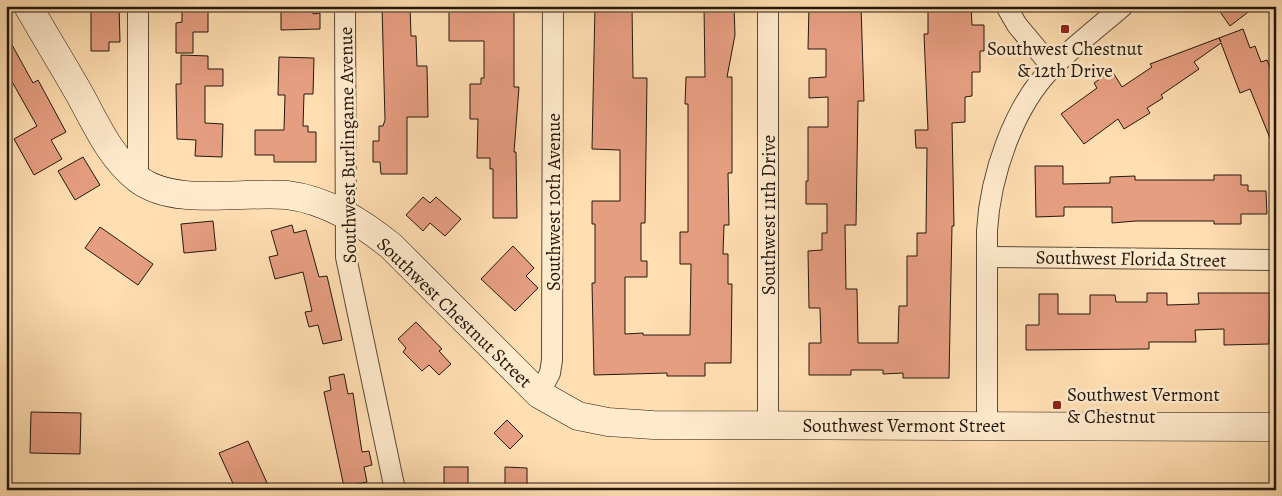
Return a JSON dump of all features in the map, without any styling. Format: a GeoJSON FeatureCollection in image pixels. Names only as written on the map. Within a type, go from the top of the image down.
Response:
{"type":"FeatureCollection","features":[{"type":"Feature","properties":{"kind":"street","name":"Southwest Chestnut Street"},"geometry":{"type":"LineString","coordinates":[[28,6],[111,151],[138,179],[167,191],[197,195],[286,195],[317,202],[345,215],[370,230],[391,246],[539,394]]}},
{"type":"Feature","properties":{"kind":"street"},"geometry":{"type":"LineString","coordinates":[[138,6],[138,179]]}},
{"type":"Feature","properties":{"kind":"street","name":"Southwest Burlingame Avenue"},"geometry":{"type":"LineString","coordinates":[[345,6],[346,257],[395,490]]}},
{"type":"Feature","properties":{"kind":"street","name":"Southwest 10th Avenue"},"geometry":{"type":"LineString","coordinates":[[539,394],[550,373],[552,360],[554,6]]}},
{"type":"Feature","properties":{"kind":"street","name":"Southwest 11th Drive"},"geometry":{"type":"LineString","coordinates":[[768,6],[768,424]]}},
{"type":"Feature","properties":{"kind":"street"},"geometry":{"type":"LineString","coordinates":[[1006,6],[1017,25],[1052,68]]}},
{"type":"Feature","properties":{"kind":"street"},"geometry":{"type":"LineString","coordinates":[[987,426],[988,208],[998,168],[1013,126],[1035,90],[1052,68],[1123,6]]}},
{"type":"Feature","properties":{"kind":"street","name":"Southwest Florida Street"},"geometry":{"type":"LineString","coordinates":[[987,256],[1276,260]]}},
{"type":"Feature","properties":{"kind":"street","name":"Southwest Vermont Street"},"geometry":{"type":"LineString","coordinates":[[539,394],[578,416],[608,422],[653,426],[768,424],[1276,427]]}},
{"type":"Feature","properties":{"kind":"building"},"geometry":{"type":"Polygon","coordinates":[[[96,6],[119,6],[120,42],[109,42],[109,51],[91,51],[91,11],[96,11],[96,6]]]}},
{"type":"Feature","properties":{"kind":"building"},"geometry":{"type":"Polygon","coordinates":[[[182,6],[208,6],[208,32],[193,32],[193,53],[176,53],[176,23],[182,22],[182,6]]]}},
{"type":"Feature","properties":{"kind":"building"},"geometry":{"type":"Polygon","coordinates":[[[285,6],[313,6],[313,14],[320,13],[320,29],[281,30],[281,9],[285,9],[285,6]]]}},
{"type":"Feature","properties":{"kind":"building"},"geometry":{"type":"Polygon","coordinates":[[[382,6],[410,6],[411,36],[416,36],[417,66],[427,66],[428,117],[407,117],[407,174],[381,174],[380,162],[373,162],[373,141],[379,141],[379,126],[383,126],[385,120],[382,6]]]}},
{"type":"Feature","properties":{"kind":"building"},"geometry":{"type":"Polygon","coordinates":[[[449,6],[514,6],[514,87],[519,87],[514,152],[516,152],[517,218],[493,218],[493,169],[490,169],[490,158],[477,158],[478,119],[470,119],[470,84],[481,84],[481,78],[484,78],[484,41],[449,41],[449,6]]]}},
{"type":"Feature","properties":{"kind":"building"},"geometry":{"type":"Polygon","coordinates":[[[595,6],[632,6],[633,78],[647,78],[645,223],[641,223],[641,261],[647,261],[647,277],[625,277],[625,334],[690,335],[691,264],[680,264],[680,232],[688,232],[688,104],[685,104],[686,77],[705,77],[704,6],[734,6],[735,35],[727,77],[732,77],[732,173],[728,173],[729,225],[724,225],[723,254],[728,254],[728,284],[732,284],[731,363],[705,363],[705,376],[667,376],[667,373],[594,375],[592,283],[595,283],[595,224],[592,224],[592,201],[620,201],[620,150],[592,149],[595,6]]]}},
{"type":"Feature","properties":{"kind":"building"},"geometry":{"type":"Polygon","coordinates":[[[809,6],[861,6],[864,101],[858,101],[856,225],[845,225],[846,289],[857,289],[858,343],[898,343],[899,306],[907,306],[907,256],[917,256],[917,233],[926,233],[927,148],[916,148],[915,130],[928,130],[924,34],[928,34],[928,6],[971,6],[972,25],[984,25],[984,51],[980,51],[980,72],[972,72],[972,96],[965,97],[965,122],[952,123],[954,226],[952,226],[949,378],[903,378],[903,373],[883,374],[883,370],[851,370],[851,375],[809,375],[809,343],[821,343],[820,308],[809,308],[808,251],[822,250],[822,233],[827,233],[827,204],[806,204],[808,127],[828,127],[828,97],[809,98],[809,78],[826,77],[826,49],[808,49],[809,6]]]}},
{"type":"Feature","properties":{"kind":"building"},"geometry":{"type":"Polygon","coordinates":[[[1216,6],[1256,6],[1230,26],[1216,6]]]}},
{"type":"Feature","properties":{"kind":"building"},"geometry":{"type":"Polygon","coordinates":[[[1243,29],[1250,48],[1255,46],[1261,62],[1267,60],[1276,83],[1276,153],[1250,89],[1240,93],[1221,43],[1194,62],[1199,69],[1161,95],[1163,98],[1147,108],[1150,113],[1124,129],[1118,119],[1084,144],[1061,114],[1097,88],[1094,83],[1112,71],[1122,87],[1152,67],[1150,64],[1243,29]]]}},
{"type":"Feature","properties":{"kind":"building"},"geometry":{"type":"Polygon","coordinates":[[[6,34],[33,83],[38,80],[66,132],[51,140],[62,159],[34,175],[14,139],[37,126],[6,71],[6,34]]]}},
{"type":"Feature","properties":{"kind":"building"},"geometry":{"type":"Polygon","coordinates":[[[181,55],[208,56],[208,69],[223,69],[223,86],[205,86],[205,123],[223,124],[222,157],[195,156],[196,140],[177,139],[176,84],[181,84],[181,55]]]}},
{"type":"Feature","properties":{"kind":"building"},"geometry":{"type":"Polygon","coordinates":[[[279,57],[314,58],[313,94],[304,94],[303,126],[308,126],[308,132],[316,132],[316,162],[274,162],[274,155],[255,155],[255,130],[284,130],[285,95],[278,95],[279,57]]]}},
{"type":"Feature","properties":{"kind":"building"},"geometry":{"type":"Polygon","coordinates":[[[83,157],[100,185],[75,200],[58,171],[83,157]]]}},
{"type":"Feature","properties":{"kind":"building"},"geometry":{"type":"Polygon","coordinates":[[[1035,166],[1063,166],[1063,184],[1110,183],[1110,177],[1135,176],[1135,180],[1214,180],[1214,175],[1241,175],[1241,185],[1248,185],[1248,191],[1266,191],[1267,214],[1241,214],[1241,224],[1214,224],[1214,221],[1136,221],[1112,223],[1112,207],[1064,207],[1064,216],[1036,217],[1035,166]]]}},
{"type":"Feature","properties":{"kind":"building"},"geometry":{"type":"Polygon","coordinates":[[[423,197],[430,203],[436,197],[461,219],[445,236],[430,223],[423,231],[406,215],[423,197]]]}},
{"type":"Feature","properties":{"kind":"building"},"geometry":{"type":"Polygon","coordinates":[[[213,221],[216,250],[184,253],[181,224],[213,221]]]}},
{"type":"Feature","properties":{"kind":"building"},"geometry":{"type":"Polygon","coordinates":[[[292,225],[294,233],[306,230],[319,277],[327,276],[342,340],[323,344],[318,325],[309,327],[305,312],[312,311],[303,272],[275,279],[269,257],[278,255],[271,231],[292,225]]]}},
{"type":"Feature","properties":{"kind":"building"},"geometry":{"type":"Polygon","coordinates":[[[100,227],[153,264],[138,285],[85,248],[100,227]]]}},
{"type":"Feature","properties":{"kind":"building"},"geometry":{"type":"Polygon","coordinates":[[[513,246],[534,268],[526,276],[538,288],[515,311],[481,279],[513,246]]]}},
{"type":"Feature","properties":{"kind":"building"},"geometry":{"type":"Polygon","coordinates":[[[1147,293],[1167,293],[1167,305],[1199,304],[1198,293],[1270,293],[1269,344],[1224,345],[1224,329],[1195,330],[1196,342],[1149,342],[1149,349],[1026,350],[1026,325],[1039,325],[1039,294],[1058,294],[1058,314],[1090,314],[1090,295],[1115,295],[1116,302],[1147,302],[1147,293]]]}},
{"type":"Feature","properties":{"kind":"building"},"geometry":{"type":"Polygon","coordinates":[[[416,322],[442,349],[439,351],[451,364],[439,375],[429,365],[422,371],[403,352],[406,348],[398,339],[416,322]]]}},
{"type":"Feature","properties":{"kind":"building"},"geometry":{"type":"Polygon","coordinates":[[[344,374],[348,394],[353,393],[362,452],[369,451],[372,465],[364,467],[367,482],[344,487],[324,392],[331,390],[329,377],[344,374]]]}},
{"type":"Feature","properties":{"kind":"building"},"geometry":{"type":"Polygon","coordinates":[[[31,412],[81,413],[80,454],[30,453],[31,412]]]}},
{"type":"Feature","properties":{"kind":"building"},"geometry":{"type":"Polygon","coordinates":[[[507,420],[523,436],[510,449],[494,433],[507,420]]]}},
{"type":"Feature","properties":{"kind":"building"},"geometry":{"type":"Polygon","coordinates":[[[248,441],[268,485],[258,490],[236,490],[219,453],[248,441]]]}},
{"type":"Feature","properties":{"kind":"building"},"geometry":{"type":"Polygon","coordinates":[[[444,467],[468,467],[468,490],[444,490],[444,467]]]}},
{"type":"Feature","properties":{"kind":"building"},"geometry":{"type":"Polygon","coordinates":[[[505,467],[527,468],[527,490],[505,490],[505,467]]]}},
{"type":"Feature","properties":{"kind":"place","name":"Southwest Chestnut & 12th Drive"},"geometry":{"type":"Point","coordinates":[1065,29]}},
{"type":"Feature","properties":{"kind":"place","name":"Southwest Vermont & Chestnut"},"geometry":{"type":"Point","coordinates":[1057,405]}}]}
